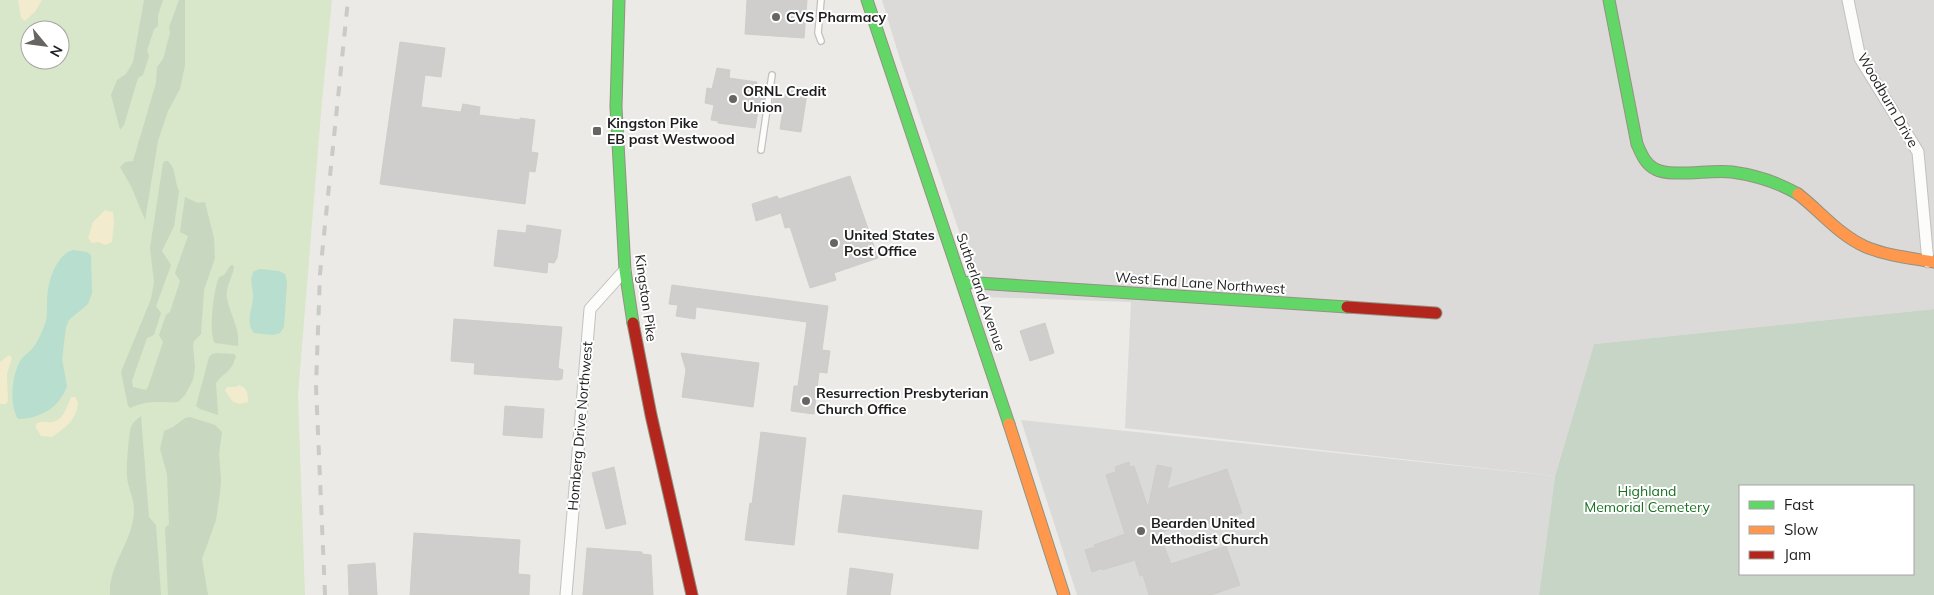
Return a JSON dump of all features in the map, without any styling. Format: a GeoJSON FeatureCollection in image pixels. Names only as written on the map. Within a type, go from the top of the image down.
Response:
{"type":"FeatureCollection","features":[{"type":"Feature","properties":{"kind":"street","name":"Kingston Pike"},"geometry":{"type":"LineString","coordinates":[[619,0],[616,107],[625,270],[650,416],[692,595]]}},
{"type":"Feature","properties":{"kind":"street","name":"Sutherland Avenue"},"geometry":{"type":"LineString","coordinates":[[867,0],[962,282],[1064,595]]}},
{"type":"Feature","properties":{"kind":"street"},"geometry":{"type":"LineString","coordinates":[[1609,0],[1637,144],[1644,159],[1655,168],[1669,172],[1732,172],[1760,178],[1787,188],[1799,195],[1836,228],[1864,246],[1889,255],[1931,262]]}},
{"type":"Feature","properties":{"kind":"street","name":"Woodburn Drive"},"geometry":{"type":"LineString","coordinates":[[1848,0],[1860,58],[1918,152],[1931,262]]}},
{"type":"Feature","properties":{"kind":"street","name":"Homberg Drive Northwest"},"geometry":{"type":"LineString","coordinates":[[566,595],[590,309],[625,270]]}},
{"type":"Feature","properties":{"kind":"street","name":"West End Lane Northwest"},"geometry":{"type":"LineString","coordinates":[[962,282],[1436,313]]}},
{"type":"Feature","properties":{"kind":"lane"},"geometry":{"type":"LineString","coordinates":[[821,0],[818,33],[821,41]]}},
{"type":"Feature","properties":{"kind":"lane"},"geometry":{"type":"LineString","coordinates":[[761,150],[772,75]]}},
{"type":"Feature","properties":{"kind":"shaded area"},"geometry":{"type":"Polygon","coordinates":[[[882,0],[1934,0],[1934,309],[1594,344],[1555,476],[1125,428],[1131,302],[984,297],[970,263],[899,56],[882,0]]]}},
{"type":"Feature","properties":{"kind":"shaded area","name":"Bearden United Methodist Church"},"geometry":{"type":"Polygon","coordinates":[[[1021,420],[1555,476],[1539,595],[1077,595],[1021,420]]]}},
{"type":"Feature","properties":{"kind":"green space"},"geometry":{"type":"Polygon","coordinates":[[[0,0],[332,0],[298,395],[305,595],[0,595],[0,0]]]}},
{"type":"Feature","properties":{"kind":"green space"},"geometry":{"type":"Polygon","coordinates":[[[144,0],[163,0],[158,15],[158,26],[154,29],[147,51],[149,56],[143,75],[138,78],[124,125],[120,130],[111,95],[117,80],[126,74],[133,62],[144,0]]]}},
{"type":"Feature","properties":{"kind":"green space"},"geometry":{"type":"Polygon","coordinates":[[[179,0],[185,0],[185,65],[180,89],[168,111],[158,141],[145,220],[131,186],[120,167],[125,162],[133,161],[156,83],[157,67],[163,59],[170,33],[169,27],[179,0]]]}},
{"type":"Feature","properties":{"kind":"green space"},"geometry":{"type":"Polygon","coordinates":[[[168,161],[173,168],[179,191],[174,226],[162,251],[171,265],[156,306],[161,313],[154,335],[147,338],[132,381],[133,387],[146,390],[148,387],[163,342],[159,335],[166,315],[170,312],[180,281],[175,273],[188,236],[180,232],[185,197],[198,203],[205,202],[214,238],[215,258],[204,290],[201,334],[194,341],[193,346],[195,367],[193,380],[185,395],[178,402],[149,402],[130,408],[121,372],[151,299],[154,282],[150,248],[163,163],[168,161]]]}},
{"type":"Feature","properties":{"kind":"green space"},"geometry":{"type":"Polygon","coordinates":[[[73,250],[87,252],[91,255],[92,293],[88,304],[69,320],[66,327],[62,359],[67,386],[54,406],[34,417],[18,419],[13,406],[13,383],[17,369],[19,363],[34,346],[46,321],[49,284],[53,272],[63,256],[73,250]]]}},
{"type":"Feature","properties":{"kind":"green space"},"geometry":{"type":"Polygon","coordinates":[[[231,265],[234,266],[227,290],[227,298],[238,333],[238,346],[215,343],[212,331],[212,311],[217,282],[219,277],[224,275],[231,265]]]}},
{"type":"Feature","properties":{"kind":"green space"},"geometry":{"type":"Polygon","coordinates":[[[260,269],[279,271],[285,274],[287,282],[284,327],[280,333],[273,335],[254,333],[250,325],[253,298],[251,278],[254,271],[260,269]]]}},
{"type":"Feature","properties":{"kind":"green space","name":"Highland Memorial Cemetery"},"geometry":{"type":"Polygon","coordinates":[[[1934,309],[1934,595],[1539,595],[1555,476],[1594,344],[1934,309]]]}},
{"type":"Feature","properties":{"kind":"green space"},"geometry":{"type":"Polygon","coordinates":[[[217,353],[234,354],[236,356],[230,369],[216,383],[218,415],[196,406],[209,357],[217,353]]]}},
{"type":"Feature","properties":{"kind":"green space"},"geometry":{"type":"Polygon","coordinates":[[[141,416],[149,517],[156,525],[161,595],[110,595],[113,573],[133,521],[134,506],[127,477],[129,436],[134,422],[141,416]]]}},
{"type":"Feature","properties":{"kind":"green space"},"geometry":{"type":"Polygon","coordinates":[[[190,417],[215,425],[222,432],[219,454],[221,480],[216,520],[202,559],[208,595],[168,595],[165,528],[169,524],[167,474],[160,449],[164,431],[190,417]]]}},
{"type":"Feature","properties":{"kind":"sand"},"geometry":{"type":"Polygon","coordinates":[[[18,0],[42,0],[35,12],[26,20],[21,18],[18,0]]]}},
{"type":"Feature","properties":{"kind":"sand"},"geometry":{"type":"Polygon","coordinates":[[[105,210],[113,212],[112,242],[106,245],[98,242],[92,243],[88,238],[93,222],[105,210]]]}},
{"type":"Feature","properties":{"kind":"sand"},"geometry":{"type":"Polygon","coordinates":[[[9,355],[12,358],[7,374],[8,401],[6,404],[0,404],[0,362],[9,355]]]}},
{"type":"Feature","properties":{"kind":"sand"},"geometry":{"type":"Polygon","coordinates":[[[239,385],[246,390],[248,402],[240,404],[233,402],[225,391],[227,387],[239,385]]]}},
{"type":"Feature","properties":{"kind":"sand"},"geometry":{"type":"Polygon","coordinates":[[[71,397],[75,397],[78,402],[75,414],[70,422],[52,437],[41,436],[36,428],[36,424],[59,419],[71,397]]]}},
{"type":"Feature","properties":{"kind":"building","name":"CVS Pharmacy"},"geometry":{"type":"Polygon","coordinates":[[[747,0],[807,0],[804,38],[745,34],[747,0]]]}},
{"type":"Feature","properties":{"kind":"building"},"geometry":{"type":"Polygon","coordinates":[[[400,42],[445,48],[441,77],[425,75],[421,107],[461,112],[463,104],[480,107],[479,115],[535,120],[531,152],[538,153],[535,172],[529,171],[525,204],[380,184],[400,42]]]}},
{"type":"Feature","properties":{"kind":"building","name":"ORNL Credit Union"},"geometry":{"type":"Polygon","coordinates":[[[717,68],[730,70],[729,78],[757,82],[756,88],[762,89],[761,95],[764,95],[763,107],[759,106],[755,128],[718,123],[718,121],[711,120],[714,105],[705,103],[707,88],[712,89],[717,68]]]}},
{"type":"Feature","properties":{"kind":"building"},"geometry":{"type":"Polygon","coordinates":[[[786,90],[807,93],[801,132],[780,129],[783,110],[772,108],[774,96],[785,98],[786,90]]]}},
{"type":"Feature","properties":{"kind":"building","name":"United States Post Office"},"geometry":{"type":"Polygon","coordinates":[[[850,176],[878,258],[834,273],[836,280],[810,288],[790,227],[785,228],[781,213],[756,221],[752,204],[777,196],[779,199],[850,176]]]}},
{"type":"Feature","properties":{"kind":"building"},"geometry":{"type":"Polygon","coordinates":[[[527,225],[561,230],[557,258],[554,263],[548,262],[547,273],[494,266],[498,230],[526,233],[527,225]]]}},
{"type":"Feature","properties":{"kind":"building"},"geometry":{"type":"Polygon","coordinates":[[[672,285],[828,306],[822,350],[830,351],[827,373],[819,372],[814,414],[791,411],[794,386],[798,386],[807,322],[696,307],[695,319],[676,316],[678,305],[669,304],[672,285]]]}},
{"type":"Feature","properties":{"kind":"building"},"geometry":{"type":"Polygon","coordinates":[[[454,319],[562,327],[558,368],[563,370],[562,379],[474,374],[475,363],[451,361],[454,319]]]}},
{"type":"Feature","properties":{"kind":"building"},"geometry":{"type":"Polygon","coordinates":[[[1045,323],[1054,353],[1030,361],[1020,331],[1045,323]]]}},
{"type":"Feature","properties":{"kind":"building"},"geometry":{"type":"Polygon","coordinates":[[[681,353],[759,363],[753,407],[682,397],[686,370],[681,353]]]}},
{"type":"Feature","properties":{"kind":"building"},"geometry":{"type":"Polygon","coordinates":[[[505,406],[544,409],[542,438],[503,435],[505,406]]]}},
{"type":"Feature","properties":{"kind":"building"},"geometry":{"type":"Polygon","coordinates":[[[761,432],[806,438],[794,545],[745,540],[750,503],[752,504],[761,432]]]}},
{"type":"Feature","properties":{"kind":"building","name":"Bearden United Methodist Church"},"geometry":{"type":"Polygon","coordinates":[[[1129,462],[1130,467],[1134,466],[1148,508],[1157,465],[1172,468],[1167,489],[1227,469],[1242,513],[1207,524],[1204,518],[1159,533],[1171,564],[1226,546],[1240,585],[1211,595],[1149,595],[1143,575],[1140,576],[1135,560],[1092,572],[1085,550],[1125,534],[1106,475],[1116,472],[1115,467],[1129,462]]]}},
{"type":"Feature","properties":{"kind":"building"},"geometry":{"type":"Polygon","coordinates":[[[614,467],[626,524],[606,529],[592,473],[614,467]]]}},
{"type":"Feature","properties":{"kind":"building"},"geometry":{"type":"Polygon","coordinates":[[[843,495],[982,511],[978,549],[838,532],[843,495]]]}},
{"type":"Feature","properties":{"kind":"building"},"geometry":{"type":"Polygon","coordinates":[[[414,533],[520,540],[518,574],[530,575],[529,595],[410,595],[414,533]]]}},
{"type":"Feature","properties":{"kind":"building"},"geometry":{"type":"Polygon","coordinates":[[[587,548],[642,552],[642,554],[651,555],[653,595],[583,595],[587,548]]]}},
{"type":"Feature","properties":{"kind":"building"},"geometry":{"type":"Polygon","coordinates":[[[375,563],[377,595],[349,595],[348,565],[375,563]]]}},
{"type":"Feature","properties":{"kind":"building"},"geometry":{"type":"Polygon","coordinates":[[[850,568],[893,574],[890,595],[847,595],[850,568]]]}},
{"type":"Feature","properties":{"kind":"railway"},"geometry":{"type":"LineString","coordinates":[[325,595],[316,386],[320,274],[348,0]]}},
{"type":"Feature","properties":{"kind":"traffic: fast"},"geometry":{"type":"LineString","coordinates":[[619,0],[616,107],[625,270],[633,323]]}},
{"type":"Feature","properties":{"kind":"traffic: fast"},"geometry":{"type":"LineString","coordinates":[[867,0],[1009,424]]}},
{"type":"Feature","properties":{"kind":"traffic: fast"},"geometry":{"type":"LineString","coordinates":[[1609,0],[1637,144],[1649,164],[1662,172],[1671,173],[1724,171],[1740,173],[1775,183],[1798,194]]}},
{"type":"Feature","properties":{"kind":"traffic: fast"},"geometry":{"type":"LineString","coordinates":[[962,282],[1347,307]]}},
{"type":"Feature","properties":{"kind":"traffic: slow"},"geometry":{"type":"LineString","coordinates":[[1798,194],[1839,230],[1866,247],[1883,253],[1934,262]]}},
{"type":"Feature","properties":{"kind":"traffic: slow"},"geometry":{"type":"LineString","coordinates":[[1009,424],[1064,595]]}},
{"type":"Feature","properties":{"kind":"traffic: jam"},"geometry":{"type":"LineString","coordinates":[[1347,307],[1436,313]]}},
{"type":"Feature","properties":{"kind":"traffic: jam"},"geometry":{"type":"LineString","coordinates":[[633,323],[651,415],[692,595]]}},
{"type":"Feature","properties":{"kind":"place","name":"CVS Pharmacy"},"geometry":{"type":"Point","coordinates":[776,17]}},
{"type":"Feature","properties":{"kind":"place","name":"ORNL Credit Union"},"geometry":{"type":"Point","coordinates":[733,99]}},
{"type":"Feature","properties":{"kind":"place","name":"Kingston Pike EB past Westwood"},"geometry":{"type":"Point","coordinates":[597,131]}},
{"type":"Feature","properties":{"kind":"place","name":"United States Post Office"},"geometry":{"type":"Point","coordinates":[834,243]}},
{"type":"Feature","properties":{"kind":"place","name":"Resurrection Presbyterian Church Office"},"geometry":{"type":"Point","coordinates":[806,401]}},
{"type":"Feature","properties":{"kind":"place","name":"Bearden United Methodist Church"},"geometry":{"type":"Point","coordinates":[1141,531]}}]}
